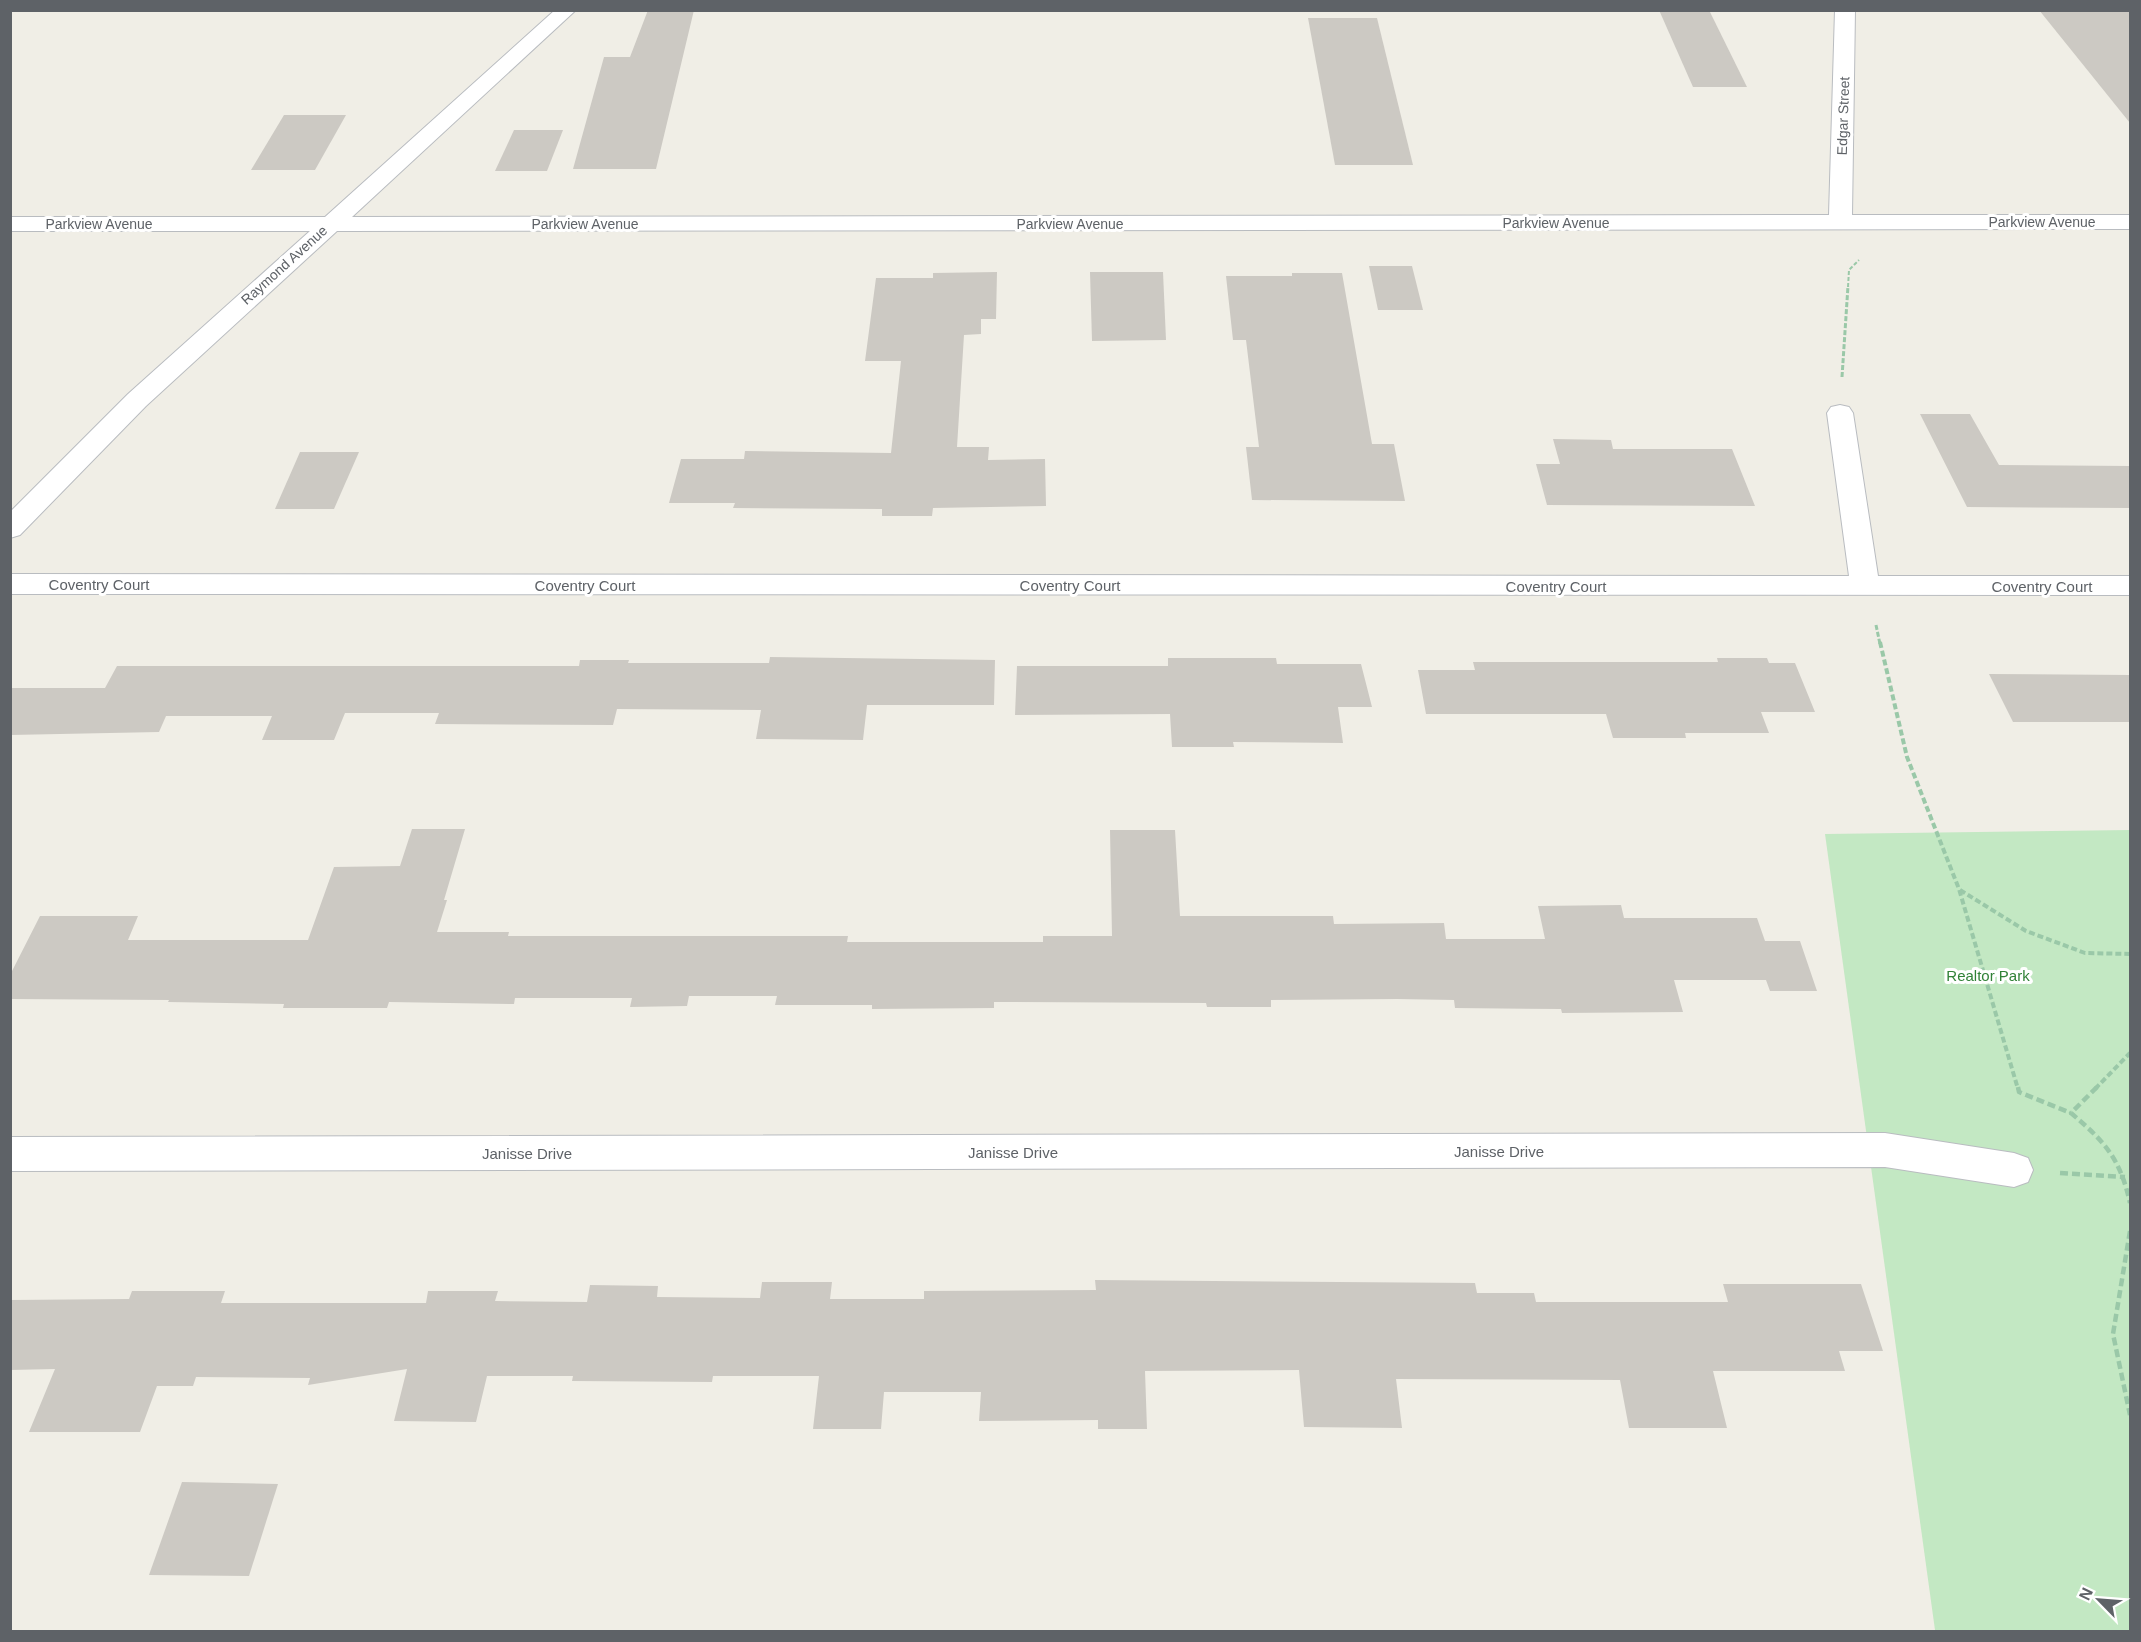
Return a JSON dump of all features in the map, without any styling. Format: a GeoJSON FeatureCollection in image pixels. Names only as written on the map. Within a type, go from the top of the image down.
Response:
{"type":"FeatureCollection","features":[{"type":"Feature","properties":{"kind":"street","name":"Raymond Avenue"},"geometry":{"type":"LineString","coordinates":[[10,529],[136,400],[567,10]]}},
{"type":"Feature","properties":{"kind":"street","name":"Edgar Street"},"geometry":{"type":"LineString","coordinates":[[1840,222],[1845,10]]}},
{"type":"Feature","properties":{"kind":"street","name":"Parkview Avenue"},"geometry":{"type":"LineString","coordinates":[[10,224],[2130,222]]}},
{"type":"Feature","properties":{"kind":"street"},"geometry":{"type":"LineString","coordinates":[[1840,414],[1865,586]]}},
{"type":"Feature","properties":{"kind":"street","name":"Coventry Court"},"geometry":{"type":"LineString","coordinates":[[10,584],[2130,586]]}},
{"type":"Feature","properties":{"kind":"street","name":"Janisse Drive"},"geometry":{"type":"LineString","coordinates":[[10,1154],[1885,1150],[2014,1170]]}},
{"type":"Feature","properties":{"kind":"path"},"geometry":{"type":"LineString","coordinates":[[1840,414],[1849,270],[1861,258]]}},
{"type":"Feature","properties":{"kind":"path"},"geometry":{"type":"LineString","coordinates":[[1879,636],[1907,757],[1959,890],[2019,1092],[2071,1113],[2110,1146],[2125,1177],[2130,1203]]}},
{"type":"Feature","properties":{"kind":"path"},"geometry":{"type":"LineString","coordinates":[[1959,890],[2026,931],[2085,953],[2130,954]]}},
{"type":"Feature","properties":{"kind":"path"},"geometry":{"type":"LineString","coordinates":[[2071,1113],[2130,1053]]}},
{"type":"Feature","properties":{"kind":"path"},"geometry":{"type":"LineString","coordinates":[[2014,1170],[2125,1177]]}},
{"type":"Feature","properties":{"kind":"path"},"geometry":{"type":"LineString","coordinates":[[2130,1231],[2113,1334],[2130,1415]]}},
{"type":"Feature","properties":{"kind":"green space","name":"Realtor Park"},"geometry":{"type":"Polygon","coordinates":[[[2130,830],[2130,1631],[1939,1632],[1935,1630],[1825,834],[2130,830]]]}},
{"type":"Feature","properties":{"kind":"building"},"geometry":{"type":"Polygon","coordinates":[[[648,10],[694,10],[656,169],[573,169],[604,57],[630,57],[648,10]]]}},
{"type":"Feature","properties":{"kind":"building"},"geometry":{"type":"Polygon","coordinates":[[[1659,10],[1709,10],[1747,87],[1693,87],[1659,10]]]}},
{"type":"Feature","properties":{"kind":"building"},"geometry":{"type":"Polygon","coordinates":[[[2039,10],[2130,10],[2130,123],[2039,10]]]}},
{"type":"Feature","properties":{"kind":"building"},"geometry":{"type":"Polygon","coordinates":[[[1308,18],[1377,18],[1413,165],[1335,165],[1308,18]]]}},
{"type":"Feature","properties":{"kind":"building"},"geometry":{"type":"Polygon","coordinates":[[[284,115],[346,115],[315,170],[251,170],[284,115]]]}},
{"type":"Feature","properties":{"kind":"building"},"geometry":{"type":"Polygon","coordinates":[[[514,130],[563,130],[547,171],[495,171],[514,130]]]}},
{"type":"Feature","properties":{"kind":"building"},"geometry":{"type":"Polygon","coordinates":[[[1369,266],[1412,266],[1423,310],[1378,310],[1369,266]]]}},
{"type":"Feature","properties":{"kind":"building"},"geometry":{"type":"Polygon","coordinates":[[[997,272],[996,319],[981,319],[981,334],[964,335],[957,447],[989,447],[988,460],[1045,459],[1046,506],[933,508],[932,516],[882,516],[882,509],[733,508],[735,503],[669,503],[681,459],[744,459],[745,451],[891,453],[901,361],[865,361],[876,278],[933,278],[933,273],[997,272]]]}},
{"type":"Feature","properties":{"kind":"building"},"geometry":{"type":"Polygon","coordinates":[[[1090,272],[1163,272],[1166,340],[1092,341],[1090,272]]]}},
{"type":"Feature","properties":{"kind":"building"},"geometry":{"type":"Polygon","coordinates":[[[1292,273],[1342,273],[1372,444],[1394,444],[1405,501],[1252,500],[1246,447],[1259,447],[1246,340],[1233,340],[1226,276],[1292,276],[1292,273]]]}},
{"type":"Feature","properties":{"kind":"building"},"geometry":{"type":"Polygon","coordinates":[[[1920,414],[1970,414],[1999,465],[2130,466],[2130,508],[1967,507],[1920,414]]]}},
{"type":"Feature","properties":{"kind":"building"},"geometry":{"type":"Polygon","coordinates":[[[1553,439],[1611,440],[1613,449],[1732,449],[1755,506],[1547,505],[1536,464],[1560,464],[1553,439]]]}},
{"type":"Feature","properties":{"kind":"building"},"geometry":{"type":"Polygon","coordinates":[[[300,452],[359,452],[334,509],[275,509],[300,452]]]}},
{"type":"Feature","properties":{"kind":"building"},"geometry":{"type":"Polygon","coordinates":[[[770,657],[995,660],[994,705],[867,705],[863,740],[756,739],[761,710],[617,709],[613,725],[435,724],[439,713],[345,713],[334,740],[262,740],[272,716],[166,716],[159,732],[10,735],[10,688],[105,688],[117,666],[579,666],[580,660],[629,660],[628,663],[769,663],[770,657]]]}},
{"type":"Feature","properties":{"kind":"building"},"geometry":{"type":"Polygon","coordinates":[[[1168,658],[1276,658],[1277,664],[1361,664],[1372,707],[1338,707],[1343,743],[1233,742],[1234,747],[1172,747],[1170,714],[1015,715],[1017,666],[1168,666],[1168,658]]]}},
{"type":"Feature","properties":{"kind":"building"},"geometry":{"type":"Polygon","coordinates":[[[1717,658],[1767,658],[1769,663],[1795,663],[1815,712],[1761,712],[1769,733],[1685,733],[1686,738],[1613,738],[1606,714],[1426,714],[1418,670],[1475,670],[1473,662],[1718,662],[1717,658]]]}},
{"type":"Feature","properties":{"kind":"building"},"geometry":{"type":"Polygon","coordinates":[[[1989,674],[2130,675],[2130,722],[2013,722],[1989,674]]]}},
{"type":"Feature","properties":{"kind":"building"},"geometry":{"type":"Polygon","coordinates":[[[412,829],[465,829],[437,932],[509,932],[508,936],[848,936],[847,942],[1043,942],[1043,936],[1112,936],[1110,830],[1175,830],[1180,916],[1333,916],[1334,924],[1444,923],[1446,939],[1545,939],[1538,906],[1621,905],[1624,918],[1757,918],[1765,941],[1800,941],[1817,991],[1770,991],[1766,980],[1674,980],[1683,1012],[1562,1013],[1561,1009],[1455,1008],[1454,1000],[1397,999],[1271,1000],[1271,1007],[1207,1007],[1206,1003],[994,1002],[994,1008],[872,1009],[872,1005],[775,1005],[777,996],[689,996],[687,1006],[630,1007],[632,998],[515,998],[514,1004],[389,1002],[387,1008],[283,1008],[284,1004],[168,1002],[169,1000],[10,999],[10,975],[40,916],[138,916],[128,940],[308,940],[334,867],[400,866],[412,829]]]}},
{"type":"Feature","properties":{"kind":"building"},"geometry":{"type":"Polygon","coordinates":[[[1095,1280],[1475,1283],[1477,1293],[1534,1293],[1536,1302],[1728,1302],[1723,1284],[1861,1284],[1883,1351],[1839,1351],[1845,1371],[1713,1371],[1727,1428],[1629,1428],[1620,1380],[1396,1379],[1402,1428],[1304,1427],[1299,1370],[1145,1371],[1147,1429],[1098,1429],[1098,1420],[979,1421],[981,1392],[884,1392],[881,1429],[813,1429],[819,1376],[713,1376],[712,1382],[572,1381],[573,1376],[487,1376],[476,1422],[394,1421],[407,1369],[308,1385],[310,1378],[196,1377],[193,1386],[157,1386],[140,1432],[29,1432],[55,1369],[10,1370],[10,1300],[129,1299],[132,1291],[225,1291],[221,1303],[426,1303],[428,1291],[498,1291],[495,1301],[587,1302],[590,1285],[658,1286],[657,1297],[760,1298],[762,1282],[832,1282],[830,1299],[924,1299],[924,1291],[1096,1290],[1095,1280]]]}},
{"type":"Feature","properties":{"kind":"building"},"geometry":{"type":"Polygon","coordinates":[[[182,1482],[278,1484],[249,1576],[149,1575],[182,1482]]]}}]}
